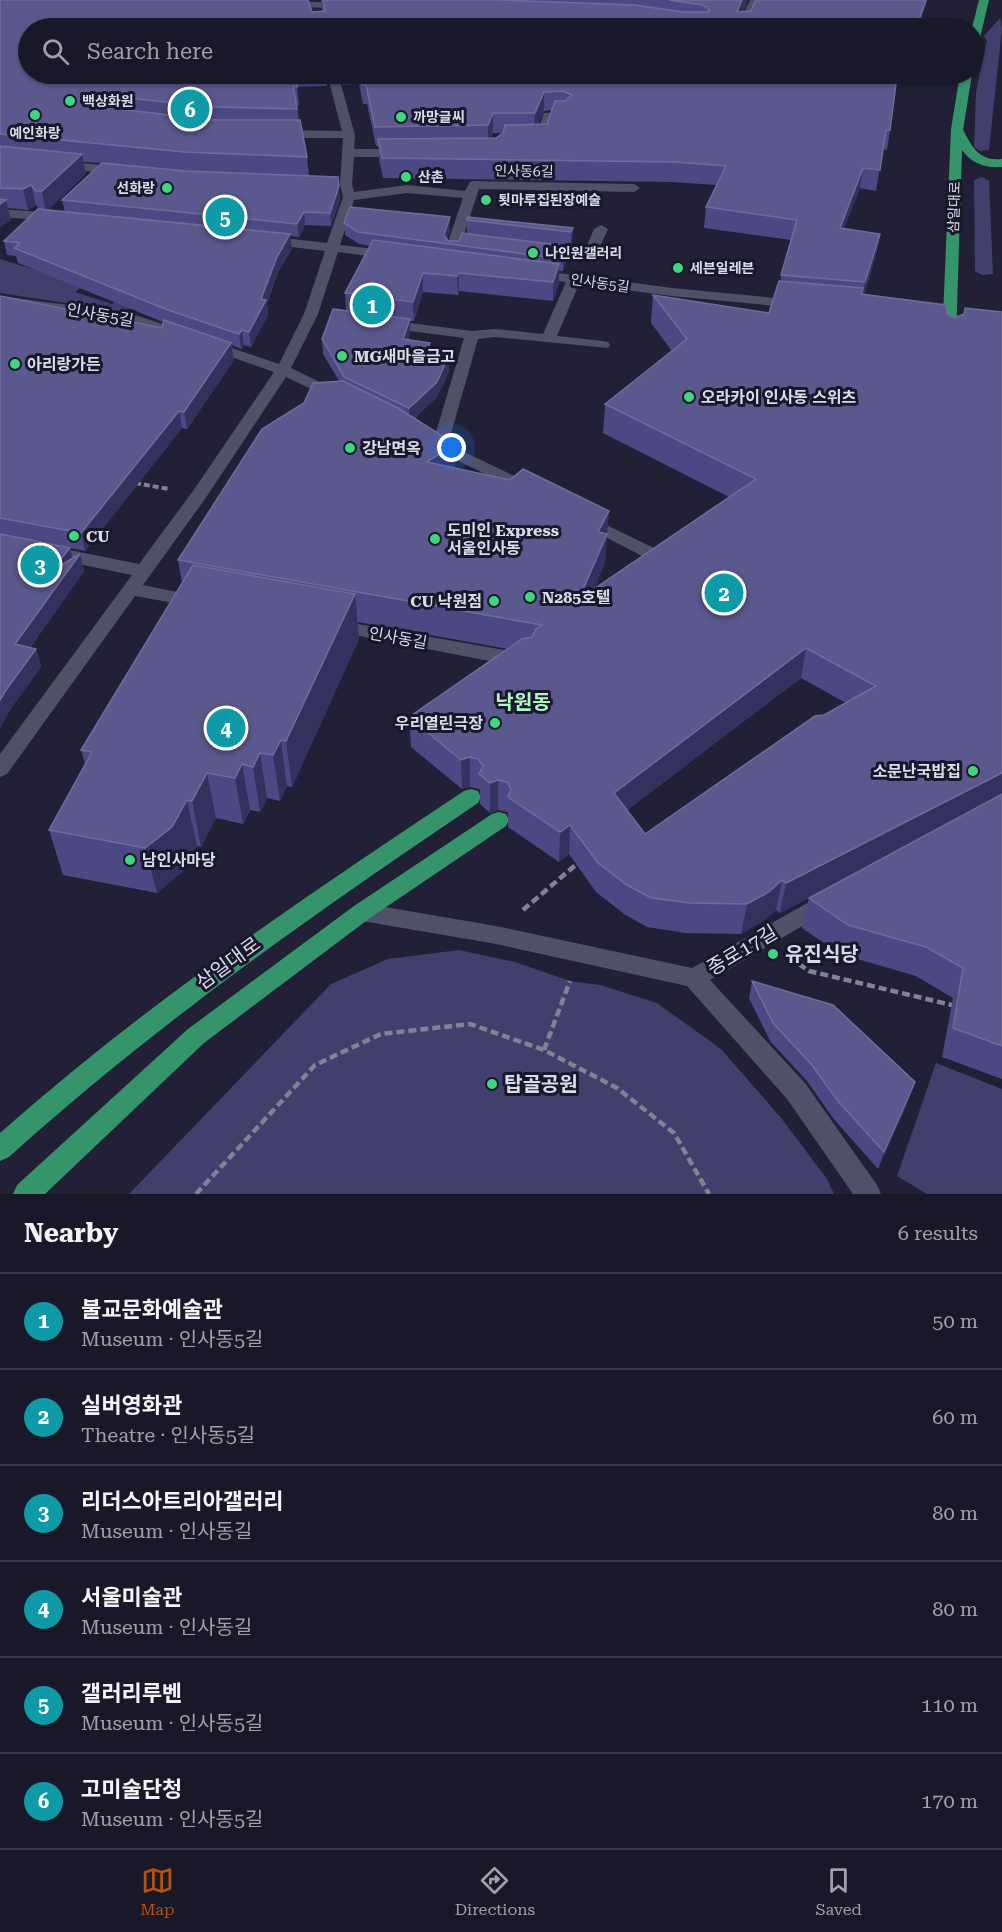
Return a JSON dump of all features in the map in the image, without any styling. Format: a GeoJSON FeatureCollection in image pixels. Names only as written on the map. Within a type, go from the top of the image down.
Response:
{"type":"FeatureCollection","features":[{"type":"Feature","properties":{"kind":"main road"},"geometry":{"type":"LineString","coordinates":[[980,18],[984,0]]}},
{"type":"Feature","properties":{"kind":"main road","name":"삼일대로"},"geometry":{"type":"LineString","coordinates":[[949,340],[957,129],[964,84]]}},
{"type":"Feature","properties":{"kind":"main road"},"geometry":{"type":"LineString","coordinates":[[957,129],[966,150],[974,159],[992,165],[1002,163]]}},
{"type":"Feature","properties":{"kind":"main road","name":"삼일대로"},"geometry":{"type":"LineString","coordinates":[[0,1149],[52,1101],[199,984],[279,926],[471,797]]}},
{"type":"Feature","properties":{"kind":"main road"},"geometry":{"type":"LineString","coordinates":[[26,1194],[196,1036],[362,912],[499,820]]}},
{"type":"Feature","properties":{"kind":"street"},"geometry":{"type":"LineString","coordinates":[[747,18],[755,0]]}},
{"type":"Feature","properties":{"kind":"street"},"geometry":{"type":"LineString","coordinates":[[280,3],[314,7],[359,7]]}},
{"type":"Feature","properties":{"kind":"street"},"geometry":{"type":"LineString","coordinates":[[0,769],[199,495],[283,370],[316,315],[333,247],[349,153],[350,135],[338,84]]}},
{"type":"Feature","properties":{"kind":"street"},"geometry":{"type":"LineString","coordinates":[[519,139],[541,139],[548,115],[563,115]]}},
{"type":"Feature","properties":{"kind":"street"},"geometry":{"type":"LineString","coordinates":[[271,134],[350,135]]}},
{"type":"Feature","properties":{"kind":"street"},"geometry":{"type":"LineString","coordinates":[[349,153],[417,152]]}},
{"type":"Feature","properties":{"kind":"street"},"geometry":{"type":"LineString","coordinates":[[45,163],[134,172]]}},
{"type":"Feature","properties":{"kind":"street"},"geometry":{"type":"LineString","coordinates":[[85,185],[102,168]]}},
{"type":"Feature","properties":{"kind":"street","name":"인사동6길"},"geometry":{"type":"LineString","coordinates":[[343,188],[408,189],[470,195],[474,185],[633,189]]}},
{"type":"Feature","properties":{"kind":"street"},"geometry":{"type":"LineString","coordinates":[[448,262],[463,239],[470,195]]}},
{"type":"Feature","properties":{"kind":"street"},"geometry":{"type":"LineString","coordinates":[[0,213],[56,213],[75,220]]}},
{"type":"Feature","properties":{"kind":"street"},"geometry":{"type":"LineString","coordinates":[[524,247],[590,255],[601,229]]}},
{"type":"Feature","properties":{"kind":"street"},"geometry":{"type":"LineString","coordinates":[[251,238],[402,256]]}},
{"type":"Feature","properties":{"kind":"street","name":"인사동5길"},"geometry":{"type":"LineString","coordinates":[[517,272],[672,292],[811,306]]}},
{"type":"Feature","properties":{"kind":"street"},"geometry":{"type":"LineString","coordinates":[[549,338],[574,279]]}},
{"type":"Feature","properties":{"kind":"street","name":"인사동5길"},"geometry":{"type":"LineString","coordinates":[[0,300],[129,317],[283,370],[346,400]]}},
{"type":"Feature","properties":{"kind":"street"},"geometry":{"type":"LineString","coordinates":[[368,322],[472,335],[495,333],[603,345]]}},
{"type":"Feature","properties":{"kind":"street"},"geometry":{"type":"LineString","coordinates":[[440,446],[472,335]]}},
{"type":"Feature","properties":{"kind":"street"},"geometry":{"type":"LineString","coordinates":[[419,436],[542,497]]}},
{"type":"Feature","properties":{"kind":"street"},"geometry":{"type":"LineString","coordinates":[[572,513],[654,555]]}},
{"type":"Feature","properties":{"kind":"street"},"geometry":{"type":"LineString","coordinates":[[0,542],[143,571]]}},
{"type":"Feature","properties":{"kind":"street"},"geometry":{"type":"LineString","coordinates":[[130,589],[211,604]]}},
{"type":"Feature","properties":{"kind":"street","name":"인사동길"},"geometry":{"type":"LineString","coordinates":[[315,623],[524,660]]}},
{"type":"Feature","properties":{"kind":"street","name":"종로17길"},"geometry":{"type":"LineString","coordinates":[[846,891],[762,936],[694,978],[796,1091],[868,1194]]}},
{"type":"Feature","properties":{"kind":"street"},"geometry":{"type":"LineString","coordinates":[[362,912],[496,935],[694,978]]}},
{"type":"Feature","properties":{"kind":"path"},"geometry":{"type":"LineString","coordinates":[[130,482],[199,495]]}},
{"type":"Feature","properties":{"kind":"path"},"geometry":{"type":"LineString","coordinates":[[496,935],[583,858]]}},
{"type":"Feature","properties":{"kind":"path"},"geometry":{"type":"LineString","coordinates":[[762,936],[809,971],[968,1008]]}},
{"type":"Feature","properties":{"kind":"path"},"geometry":{"type":"LineString","coordinates":[[544,1050],[570,981]]}},
{"type":"Feature","properties":{"kind":"path"},"geometry":{"type":"LineString","coordinates":[[196,1194],[315,1065],[381,1034],[470,1024],[544,1050],[617,1088],[675,1133],[709,1194]]}},
{"type":"Feature","properties":{"kind":"shaded area"},"geometry":{"type":"Polygon","coordinates":[[[1000,18],[1002,28],[989,150],[980,151],[974,147],[976,92],[978,84],[984,84],[984,55],[987,41],[984,36],[1000,18]]]}},
{"type":"Feature","properties":{"kind":"shaded area"},"geometry":{"type":"Polygon","coordinates":[[[982,177],[989,181],[993,274],[982,275],[975,271],[974,180],[982,177]]]}},
{"type":"Feature","properties":{"kind":"shaded area"},"geometry":{"type":"Polygon","coordinates":[[[0,259],[84,285],[75,292],[112,304],[127,293],[142,298],[124,312],[0,293],[0,259]]]}},
{"type":"Feature","properties":{"kind":"shaded area","name":"탑골공원"},"geometry":{"type":"Polygon","coordinates":[[[459,950],[515,962],[570,981],[600,985],[657,1003],[721,1049],[782,1119],[827,1179],[834,1194],[129,1194],[331,984],[388,959],[459,950]]]}},
{"type":"Feature","properties":{"kind":"shaded area"},"geometry":{"type":"Polygon","coordinates":[[[936,1063],[1002,1089],[1002,1194],[927,1194],[897,1176],[936,1063]]]}},
{"type":"Feature","properties":{"kind":"building"},"geometry":{"type":"Polygon","coordinates":[[[0,0],[308,0],[312,12],[325,11],[323,0],[500,0],[634,5],[684,12],[708,12],[710,10],[703,5],[669,0],[742,0],[737,12],[751,11],[756,0],[926,0],[920,18],[18,18],[18,84],[297,84],[297,87],[293,86],[297,109],[213,107],[128,98],[119,103],[127,110],[212,120],[300,120],[307,157],[184,152],[0,134],[0,0]]]}},
{"type":"Feature","properties":{"kind":"building"},"geometry":{"type":"Polygon","coordinates":[[[896,84],[890,130],[886,130],[880,170],[863,168],[840,228],[880,234],[865,282],[781,275],[797,220],[706,207],[726,166],[674,162],[382,158],[378,139],[496,138],[503,133],[505,125],[547,124],[555,101],[565,101],[572,95],[563,91],[544,92],[535,113],[493,113],[488,125],[375,127],[366,85],[362,85],[896,84]]]}},
{"type":"Feature","properties":{"kind":"building"},"geometry":{"type":"Polygon","coordinates":[[[0,146],[82,154],[42,191],[36,191],[31,185],[23,189],[0,188],[0,146]]]}},
{"type":"Feature","properties":{"kind":"building"},"geometry":{"type":"Polygon","coordinates":[[[102,163],[185,171],[338,177],[339,186],[330,213],[304,212],[297,224],[62,200],[102,163]]]}},
{"type":"Feature","properties":{"kind":"building"},"geometry":{"type":"Polygon","coordinates":[[[350,207],[450,217],[444,235],[448,241],[459,241],[462,233],[567,246],[563,259],[358,232],[344,223],[350,207]]]}},
{"type":"Feature","properties":{"kind":"building"},"geometry":{"type":"Polygon","coordinates":[[[38,209],[290,234],[277,257],[261,299],[266,300],[249,332],[242,330],[239,334],[168,310],[14,248],[20,243],[4,241],[38,209]]]}},
{"type":"Feature","properties":{"kind":"building"},"geometry":{"type":"Polygon","coordinates":[[[468,217],[573,228],[571,232],[467,220],[468,217]]]}},
{"type":"Feature","properties":{"kind":"building"},"geometry":{"type":"Polygon","coordinates":[[[373,240],[559,264],[553,282],[459,273],[457,276],[423,273],[413,302],[345,293],[373,240]]]}},
{"type":"Feature","properties":{"kind":"building"},"geometry":{"type":"Polygon","coordinates":[[[779,281],[863,288],[861,294],[946,305],[947,314],[954,318],[964,314],[965,308],[1002,312],[1002,773],[786,883],[782,880],[769,892],[747,904],[690,903],[651,898],[627,885],[598,863],[570,825],[560,832],[508,797],[511,789],[507,782],[498,780],[490,783],[479,774],[483,766],[478,759],[470,757],[461,760],[409,717],[522,639],[532,637],[536,629],[542,625],[178,560],[262,429],[304,403],[313,383],[343,381],[398,408],[455,444],[427,462],[510,480],[523,469],[609,511],[598,532],[607,534],[579,599],[756,479],[605,404],[687,339],[653,295],[769,313],[779,281]],[[806,648],[614,793],[645,834],[815,716],[824,715],[876,686],[806,648]]]}},
{"type":"Feature","properties":{"kind":"building"},"geometry":{"type":"Polygon","coordinates":[[[0,296],[162,328],[164,320],[231,343],[184,412],[179,411],[81,533],[0,518],[0,296]]]}},
{"type":"Feature","properties":{"kind":"building"},"geometry":{"type":"Polygon","coordinates":[[[333,309],[410,319],[403,339],[430,343],[428,347],[441,350],[440,355],[448,357],[437,382],[409,408],[344,377],[322,339],[333,309]]]}},
{"type":"Feature","properties":{"kind":"building"},"geometry":{"type":"Polygon","coordinates":[[[0,534],[70,548],[51,571],[80,554],[15,644],[36,649],[0,700],[0,534]]]}},
{"type":"Feature","properties":{"kind":"building"},"geometry":{"type":"Polygon","coordinates":[[[193,565],[355,594],[286,741],[281,740],[273,755],[260,753],[253,767],[242,764],[235,778],[207,773],[192,801],[187,800],[172,827],[145,848],[49,830],[92,752],[81,750],[193,565]]]}},
{"type":"Feature","properties":{"kind":"building"},"geometry":{"type":"Polygon","coordinates":[[[1002,794],[1002,1046],[953,1028],[963,968],[926,947],[848,925],[809,898],[1002,794]]]}},
{"type":"Feature","properties":{"kind":"building"},"geometry":{"type":"Polygon","coordinates":[[[752,981],[833,1005],[915,1082],[884,1152],[838,1101],[811,1064],[773,1023],[752,981]]]}},
{"type":"Feature","properties":{"kind":"place","name":"백상화원"},"geometry":{"type":"Point","coordinates":[70,101]}},
{"type":"Feature","properties":{"kind":"place","name":"고미술단청"},"geometry":{"type":"Point","coordinates":[190,109]}},
{"type":"Feature","properties":{"kind":"place","name":"예인화랑"},"geometry":{"type":"Point","coordinates":[35,115]}},
{"type":"Feature","properties":{"kind":"place","name":"까망글씨"},"geometry":{"type":"Point","coordinates":[401,117]}},
{"type":"Feature","properties":{"kind":"place","name":"산촌"},"geometry":{"type":"Point","coordinates":[406,177]}},
{"type":"Feature","properties":{"kind":"place","name":"선화랑"},"geometry":{"type":"Point","coordinates":[167,188]}},
{"type":"Feature","properties":{"kind":"place","name":"툇마루집된장예술"},"geometry":{"type":"Point","coordinates":[486,200]}},
{"type":"Feature","properties":{"kind":"place","name":"갤러리루벤"},"geometry":{"type":"Point","coordinates":[225,217]}},
{"type":"Feature","properties":{"kind":"place","name":"나인원갤러리"},"geometry":{"type":"Point","coordinates":[533,253]}},
{"type":"Feature","properties":{"kind":"place","name":"세븐일레븐"},"geometry":{"type":"Point","coordinates":[678,268]}},
{"type":"Feature","properties":{"kind":"place","name":"불교문화예술관"},"geometry":{"type":"Point","coordinates":[372,305]}},
{"type":"Feature","properties":{"kind":"place","name":"MG새마을금고"},"geometry":{"type":"Point","coordinates":[342,356]}},
{"type":"Feature","properties":{"kind":"place","name":"아리랑가든"},"geometry":{"type":"Point","coordinates":[15,364]}},
{"type":"Feature","properties":{"kind":"place","name":"오라카이 인사동 스위츠"},"geometry":{"type":"Point","coordinates":[689,397]}},
{"type":"Feature","properties":{"kind":"place","name":"강남면옥"},"geometry":{"type":"Point","coordinates":[350,448]}},
{"type":"Feature","properties":{"kind":"place","name":"CU"},"geometry":{"type":"Point","coordinates":[74,536]}},
{"type":"Feature","properties":{"kind":"place","name":"도미인 Express 서울인사동"},"geometry":{"type":"Point","coordinates":[435,539]}},
{"type":"Feature","properties":{"kind":"place","name":"리더스아트리아갤러리"},"geometry":{"type":"Point","coordinates":[40,565]}},
{"type":"Feature","properties":{"kind":"place","name":"실버영화관"},"geometry":{"type":"Point","coordinates":[724,593]}},
{"type":"Feature","properties":{"kind":"place","name":"N285호텔"},"geometry":{"type":"Point","coordinates":[530,597]}},
{"type":"Feature","properties":{"kind":"place","name":"CU 낙원점"},"geometry":{"type":"Point","coordinates":[494,601]}},
{"type":"Feature","properties":{"kind":"place","name":"우리열린극장"},"geometry":{"type":"Point","coordinates":[495,723]}},
{"type":"Feature","properties":{"kind":"place","name":"서울미술관"},"geometry":{"type":"Point","coordinates":[226,728]}},
{"type":"Feature","properties":{"kind":"place","name":"소문난국밥집"},"geometry":{"type":"Point","coordinates":[973,771]}},
{"type":"Feature","properties":{"kind":"place","name":"남인사마당"},"geometry":{"type":"Point","coordinates":[130,860]}},
{"type":"Feature","properties":{"kind":"place","name":"유진식당"},"geometry":{"type":"Point","coordinates":[773,954]}},
{"type":"Feature","properties":{"kind":"place","name":"탑골공원"},"geometry":{"type":"Point","coordinates":[492,1084]}},
{"type":"Feature","properties":{"kind":"district","name":"낙원동"},"geometry":{"type":"Point","coordinates":[523,702]}}]}
